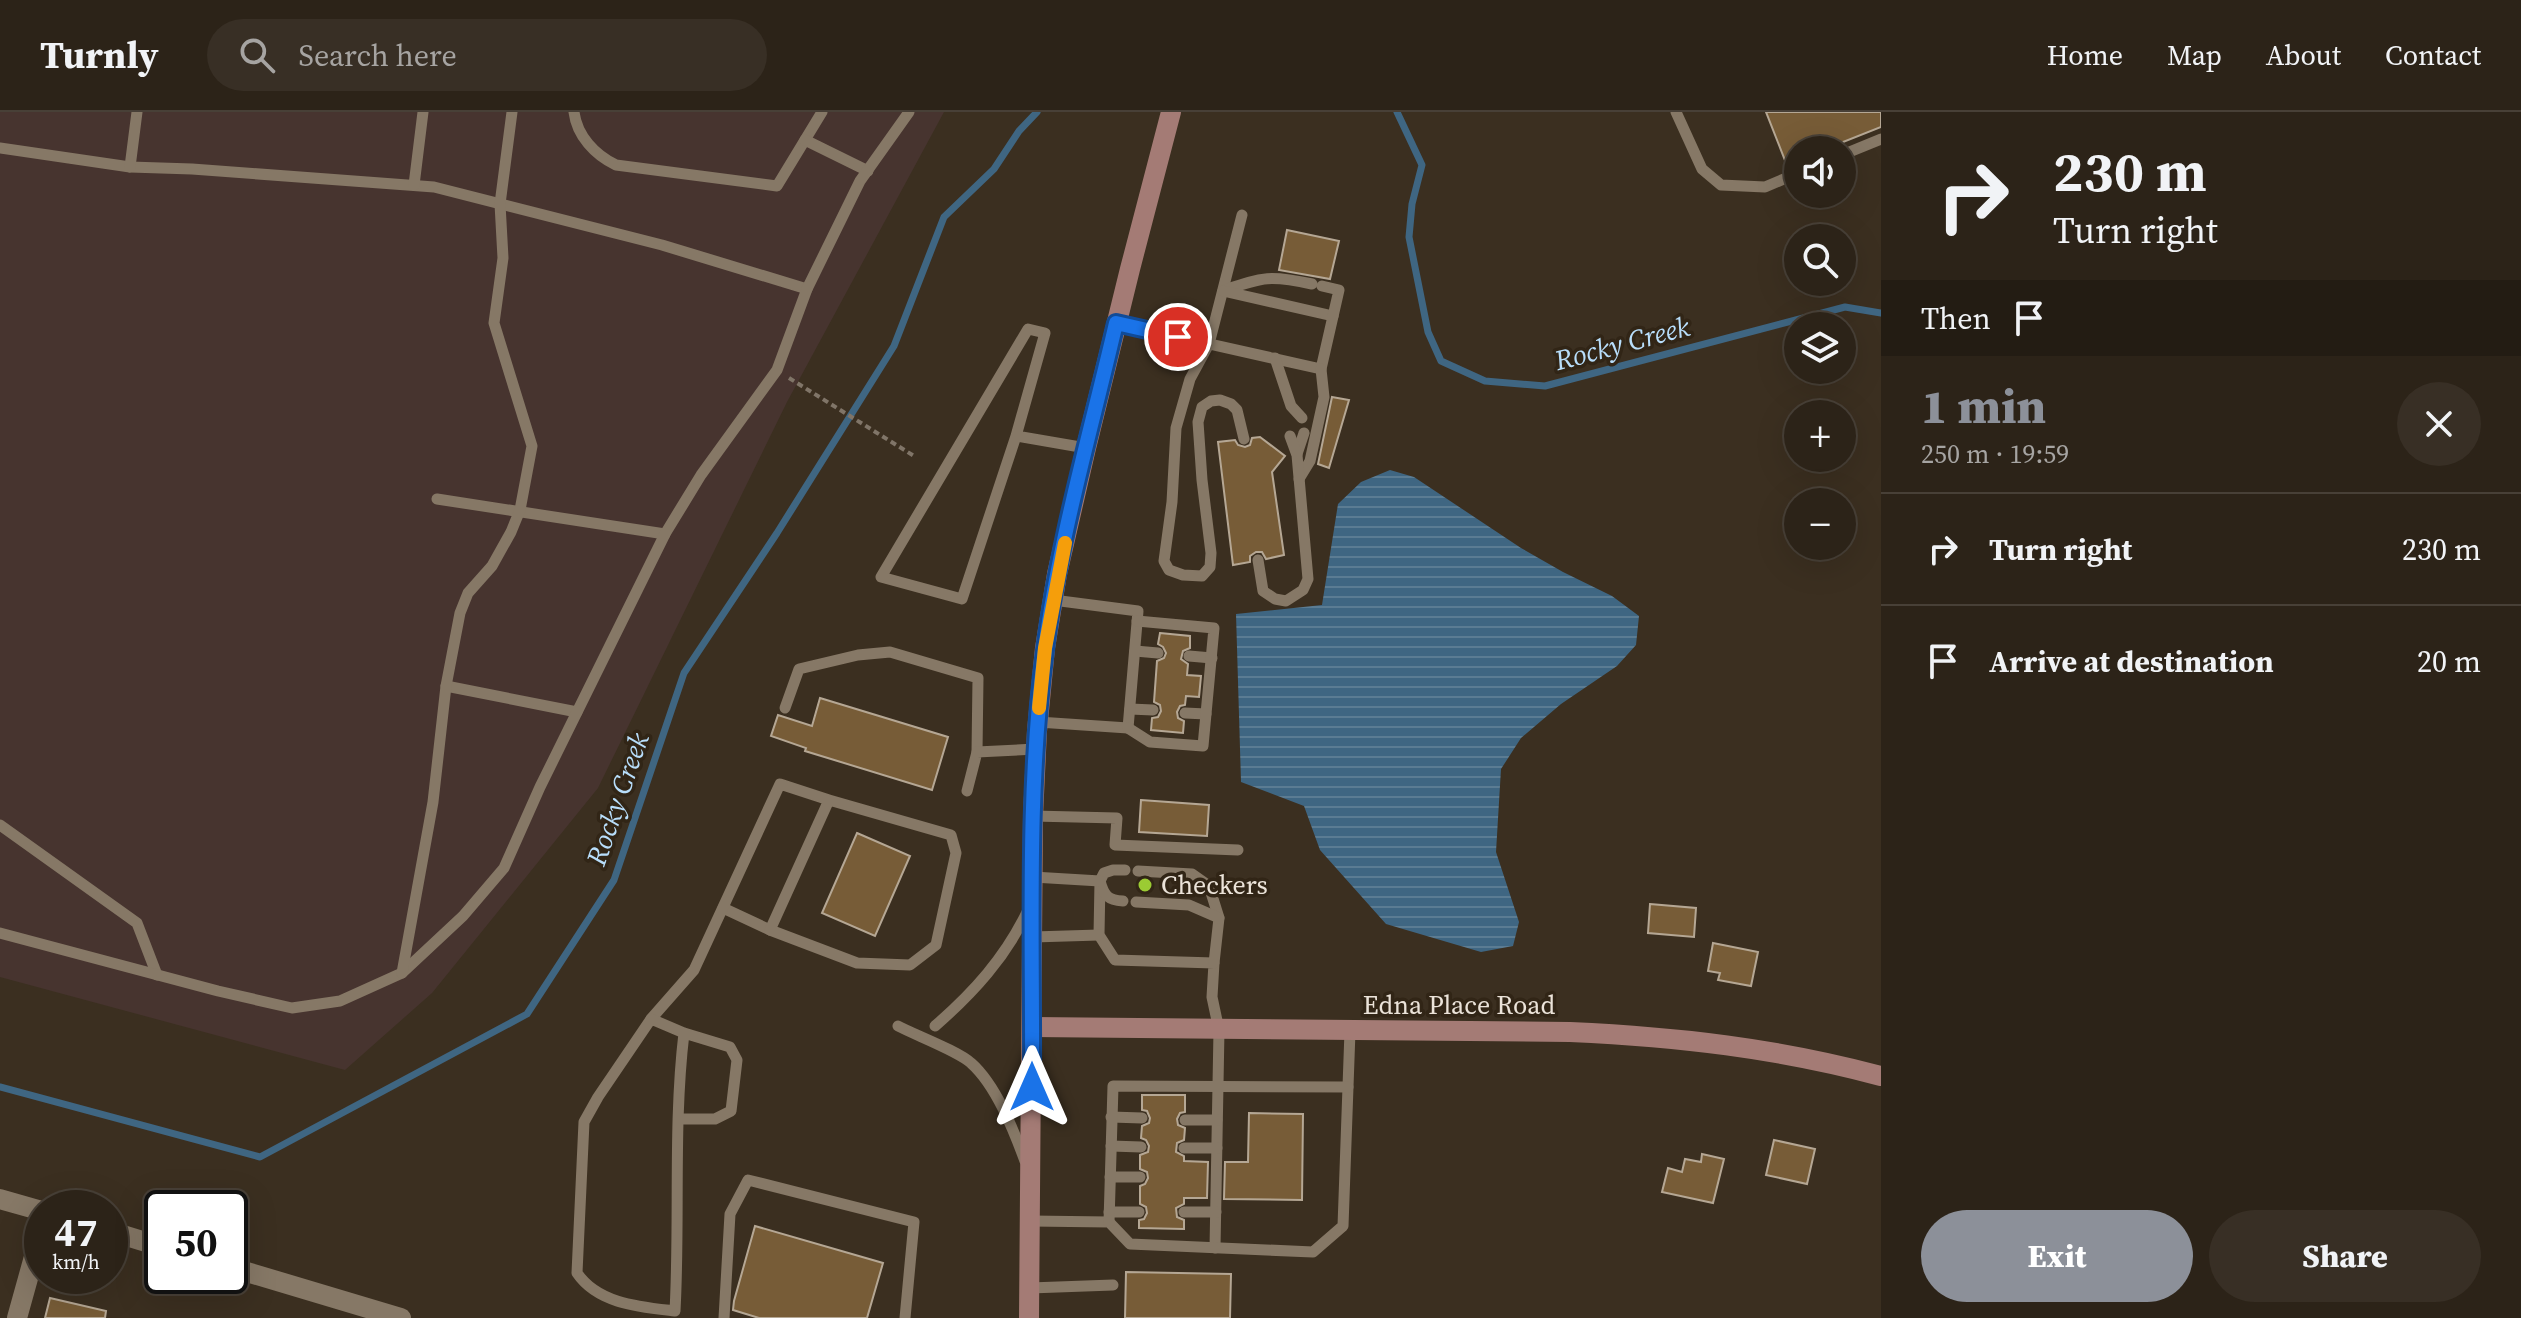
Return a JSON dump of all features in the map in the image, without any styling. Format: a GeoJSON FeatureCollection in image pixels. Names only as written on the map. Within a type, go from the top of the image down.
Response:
{"type":"FeatureCollection","features":[{"type":"Feature","properties":{"kind":"main road"},"geometry":{"type":"LineString","coordinates":[[1029,1318],[1033,816],[1045,648],[1086,448],[1171,112]]}},
{"type":"Feature","properties":{"kind":"main road","name":"Edna Place Road"},"geometry":{"type":"LineString","coordinates":[[1032,1027],[1638,1035],[1734,1044],[1799,1055],[1881,1076]]}},
{"type":"Feature","properties":{"kind":"street"},"geometry":{"type":"LineString","coordinates":[[0,1199],[24,1206]]}},
{"type":"Feature","properties":{"kind":"street"},"geometry":{"type":"LineString","coordinates":[[248,1272],[401,1318]]}},
{"type":"Feature","properties":{"kind":"street"},"geometry":{"type":"LineString","coordinates":[[17,1318],[24,1293]]}},
{"type":"Feature","properties":{"kind":"lane"},"geometry":{"type":"LineString","coordinates":[[130,167],[137,112]]}},
{"type":"Feature","properties":{"kind":"lane"},"geometry":{"type":"LineString","coordinates":[[414,185],[423,112]]}},
{"type":"Feature","properties":{"kind":"lane"},"geometry":{"type":"LineString","coordinates":[[402,973],[433,802],[446,686],[460,613],[468,593],[492,566],[520,510],[532,446],[494,323],[503,258],[500,204],[512,112]]}},
{"type":"Feature","properties":{"kind":"lane"},"geometry":{"type":"LineString","coordinates":[[574,112],[582,135],[599,157],[616,165],[777,186],[822,112]]}},
{"type":"Feature","properties":{"kind":"lane"},"geometry":{"type":"LineString","coordinates":[[0,933],[292,1008],[340,1001],[402,973],[463,916],[504,868],[665,534],[701,475],[777,370],[807,289],[860,181],[909,112]]}},
{"type":"Feature","properties":{"kind":"lane"},"geometry":{"type":"LineString","coordinates":[[1676,112],[1702,169],[1721,185],[1765,187],[1784,179]]}},
{"type":"Feature","properties":{"kind":"lane"},"geometry":{"type":"LineString","coordinates":[[1856,149],[1881,139]]}},
{"type":"Feature","properties":{"kind":"lane"},"geometry":{"type":"LineString","coordinates":[[805,140],[868,171]]}},
{"type":"Feature","properties":{"kind":"lane"},"geometry":{"type":"LineString","coordinates":[[0,148],[130,167],[434,187],[662,245],[807,289]]}},
{"type":"Feature","properties":{"kind":"lane"},"geometry":{"type":"LineString","coordinates":[[1242,215],[1209,344],[1190,379],[1176,428],[1172,502],[1164,561],[1169,570],[1183,575],[1202,576],[1210,567],[1198,422],[1202,407],[1220,400],[1231,404],[1237,410],[1244,439]]}},
{"type":"Feature","properties":{"kind":"lane"},"geometry":{"type":"LineString","coordinates":[[1223,291],[1271,277],[1339,290],[1321,369],[1324,397],[1310,461],[1299,479]]}},
{"type":"Feature","properties":{"kind":"lane"},"geometry":{"type":"LineString","coordinates":[[1223,291],[1333,316]]}},
{"type":"Feature","properties":{"kind":"lane"},"geometry":{"type":"LineString","coordinates":[[1116,323],[1321,369]]}},
{"type":"Feature","properties":{"kind":"lane"},"geometry":{"type":"LineString","coordinates":[[1028,329],[1045,333],[1016,436],[962,599],[881,577],[1028,329]]}},
{"type":"Feature","properties":{"kind":"lane"},"geometry":{"type":"LineString","coordinates":[[1275,358],[1291,406],[1302,418]]}},
{"type":"Feature","properties":{"kind":"lane"},"geometry":{"type":"LineString","coordinates":[[1288,420],[1291,406]]}},
{"type":"Feature","properties":{"kind":"lane"},"geometry":{"type":"LineString","coordinates":[[1297,455],[1304,433]]}},
{"type":"Feature","properties":{"kind":"lane"},"geometry":{"type":"LineString","coordinates":[[1016,436],[1086,448]]}},
{"type":"Feature","properties":{"kind":"lane"},"geometry":{"type":"LineString","coordinates":[[1258,560],[1263,591],[1275,599],[1286,601],[1303,590],[1308,579],[1297,455],[1290,436]]}},
{"type":"Feature","properties":{"kind":"lane"},"geometry":{"type":"LineString","coordinates":[[437,499],[665,534]]}},
{"type":"Feature","properties":{"kind":"lane"},"geometry":{"type":"LineString","coordinates":[[1053,600],[1138,611],[1128,728]]}},
{"type":"Feature","properties":{"kind":"lane"},"geometry":{"type":"LineString","coordinates":[[1038,722],[1128,728],[1150,742],[1203,746],[1214,628],[1137,621]]}},
{"type":"Feature","properties":{"kind":"lane"},"geometry":{"type":"LineString","coordinates":[[1135,651],[1158,653]]}},
{"type":"Feature","properties":{"kind":"lane"},"geometry":{"type":"LineString","coordinates":[[785,708],[799,669],[858,655],[890,652],[978,678],[977,752],[967,791]]}},
{"type":"Feature","properties":{"kind":"lane"},"geometry":{"type":"LineString","coordinates":[[1189,656],[1212,658]]}},
{"type":"Feature","properties":{"kind":"lane"},"geometry":{"type":"LineString","coordinates":[[446,686],[577,712]]}},
{"type":"Feature","properties":{"kind":"lane"},"geometry":{"type":"LineString","coordinates":[[1130,709],[1153,710]]}},
{"type":"Feature","properties":{"kind":"lane"},"geometry":{"type":"LineString","coordinates":[[1185,713],[1206,714]]}},
{"type":"Feature","properties":{"kind":"lane"},"geometry":{"type":"LineString","coordinates":[[977,752],[1036,749]]}},
{"type":"Feature","properties":{"kind":"lane"},"geometry":{"type":"LineString","coordinates":[[684,1033],[678,1119],[675,1311],[639,1307],[596,1293],[585,1285],[577,1273],[584,1122],[651,1019],[694,970],[780,784],[951,835],[956,853],[936,945],[910,965],[857,963],[770,930],[723,908]]}},
{"type":"Feature","properties":{"kind":"lane"},"geometry":{"type":"LineString","coordinates":[[770,930],[829,800]]}},
{"type":"Feature","properties":{"kind":"lane"},"geometry":{"type":"LineString","coordinates":[[1033,816],[1117,818],[1115,845],[1238,850]]}},
{"type":"Feature","properties":{"kind":"lane"},"geometry":{"type":"LineString","coordinates":[[0,825],[137,923],[157,975]]}},
{"type":"Feature","properties":{"kind":"lane"},"geometry":{"type":"LineString","coordinates":[[1214,963],[1115,960],[1099,935],[1100,881],[1104,873],[1113,870],[1192,874],[1209,886],[1219,918],[1212,997],[1219,1030],[1215,1248]]}},
{"type":"Feature","properties":{"kind":"lane"},"geometry":{"type":"LineString","coordinates":[[1033,877],[1100,881]]}},
{"type":"Feature","properties":{"kind":"lane"},"geometry":{"type":"LineString","coordinates":[[1100,881],[1104,894],[1111,900],[1189,905],[1219,918]]}},
{"type":"Feature","properties":{"kind":"lane"},"geometry":{"type":"LineString","coordinates":[[935,1026],[967,999],[990,970],[1014,938],[1033,899]]}},
{"type":"Feature","properties":{"kind":"lane"},"geometry":{"type":"LineString","coordinates":[[1033,937],[1099,935]]}},
{"type":"Feature","properties":{"kind":"lane"},"geometry":{"type":"LineString","coordinates":[[651,1019],[730,1047],[737,1060],[731,1111],[715,1119],[678,1119]]}},
{"type":"Feature","properties":{"kind":"lane"},"geometry":{"type":"LineString","coordinates":[[898,1026],[971,1062],[995,1094],[1032,1178]]}},
{"type":"Feature","properties":{"kind":"lane"},"geometry":{"type":"LineString","coordinates":[[1348,1087],[1113,1086],[1109,1217],[1130,1244],[1313,1252],[1343,1226],[1348,1087],[1350,1031]]}},
{"type":"Feature","properties":{"kind":"lane"},"geometry":{"type":"LineString","coordinates":[[1111,1117],[1142,1118]]}},
{"type":"Feature","properties":{"kind":"lane"},"geometry":{"type":"LineString","coordinates":[[1185,1120],[1217,1120]]}},
{"type":"Feature","properties":{"kind":"lane"},"geometry":{"type":"LineString","coordinates":[[1111,1146],[1141,1147]]}},
{"type":"Feature","properties":{"kind":"lane"},"geometry":{"type":"LineString","coordinates":[[1184,1148],[1217,1148]]}},
{"type":"Feature","properties":{"kind":"lane"},"geometry":{"type":"LineString","coordinates":[[1110,1177],[1140,1177]]}},
{"type":"Feature","properties":{"kind":"lane"},"geometry":{"type":"LineString","coordinates":[[724,1318],[730,1214],[748,1180],[914,1222],[905,1318]]}},
{"type":"Feature","properties":{"kind":"lane"},"geometry":{"type":"LineString","coordinates":[[1031,1221],[1109,1217],[1139,1212]]}},
{"type":"Feature","properties":{"kind":"lane"},"geometry":{"type":"LineString","coordinates":[[1184,1212],[1216,1212]]}},
{"type":"Feature","properties":{"kind":"lane"},"geometry":{"type":"LineString","coordinates":[[1030,1288],[1113,1285]]}},
{"type":"Feature","properties":{"kind":"path"},"geometry":{"type":"LineString","coordinates":[[809,390],[914,456]]}},
{"type":"Feature","properties":{"kind":"shaded area"},"geometry":{"type":"Polygon","coordinates":[[[0,112],[944,112],[787,402],[598,788],[432,993],[345,1070],[0,977],[0,112]]]}},
{"type":"Feature","properties":{"kind":"water"},"geometry":{"type":"Polygon","coordinates":[[[1390,470],[1414,477],[1521,548],[1612,596],[1639,616],[1636,645],[1617,666],[1561,704],[1521,738],[1501,769],[1496,852],[1519,922],[1513,946],[1481,952],[1386,924],[1320,850],[1304,806],[1241,782],[1236,614],[1322,605],[1338,504],[1361,482],[1390,470]]]}},
{"type":"Feature","properties":{"kind":"building"},"geometry":{"type":"Polygon","coordinates":[[[1766,112],[1881,112],[1881,127],[1856,137],[1784,136],[1784,158],[1766,112]]]}},
{"type":"Feature","properties":{"kind":"building"},"geometry":{"type":"Polygon","coordinates":[[[1287,230],[1339,241],[1330,279],[1279,270],[1287,230]]]}},
{"type":"Feature","properties":{"kind":"building"},"geometry":{"type":"Polygon","coordinates":[[[1332,397],[1349,400],[1329,468],[1318,464],[1332,397]]]}},
{"type":"Feature","properties":{"kind":"building"},"geometry":{"type":"Polygon","coordinates":[[[1260,437],[1285,456],[1272,472],[1284,555],[1266,559],[1262,552],[1256,552],[1250,556],[1250,562],[1233,565],[1218,442],[1235,440],[1245,447],[1250,445],[1252,438],[1260,437]]]}},
{"type":"Feature","properties":{"kind":"building"},"geometry":{"type":"Polygon","coordinates":[[[1160,633],[1190,636],[1190,648],[1183,651],[1181,659],[1188,664],[1187,675],[1201,676],[1199,697],[1186,696],[1185,705],[1180,706],[1177,712],[1178,718],[1184,721],[1183,733],[1151,730],[1152,718],[1158,717],[1161,711],[1160,705],[1154,702],[1157,661],[1164,658],[1166,653],[1158,644],[1160,633]]]}},
{"type":"Feature","properties":{"kind":"building"},"geometry":{"type":"Polygon","coordinates":[[[820,698],[948,737],[932,790],[805,751],[806,748],[771,736],[778,715],[812,726],[820,698]]]}},
{"type":"Feature","properties":{"kind":"building"},"geometry":{"type":"Polygon","coordinates":[[[1141,800],[1209,805],[1207,836],[1139,832],[1141,800]]]}},
{"type":"Feature","properties":{"kind":"building"},"geometry":{"type":"Polygon","coordinates":[[[857,833],[910,856],[875,936],[822,913],[857,833]]]}},
{"type":"Feature","properties":{"kind":"building"},"geometry":{"type":"Polygon","coordinates":[[[1650,904],[1696,908],[1694,937],[1648,933],[1650,904]]]}},
{"type":"Feature","properties":{"kind":"building"},"geometry":{"type":"Polygon","coordinates":[[[1713,943],[1758,952],[1751,986],[1718,980],[1720,973],[1708,971],[1713,943]]]}},
{"type":"Feature","properties":{"kind":"building"},"geometry":{"type":"Polygon","coordinates":[[[1142,1095],[1185,1095],[1185,1112],[1180,1113],[1177,1119],[1178,1125],[1185,1128],[1184,1140],[1177,1143],[1176,1152],[1184,1156],[1184,1161],[1208,1162],[1207,1198],[1184,1198],[1184,1204],[1176,1208],[1177,1217],[1184,1220],[1184,1229],[1139,1228],[1139,1220],[1144,1219],[1147,1213],[1146,1207],[1140,1204],[1140,1186],[1148,1178],[1147,1172],[1140,1169],[1140,1155],[1148,1152],[1149,1146],[1141,1138],[1142,1126],[1149,1123],[1150,1118],[1147,1111],[1142,1110],[1142,1095]]]}},
{"type":"Feature","properties":{"kind":"building"},"geometry":{"type":"Polygon","coordinates":[[[1249,1113],[1303,1114],[1302,1200],[1224,1199],[1225,1162],[1248,1162],[1249,1113]]]}},
{"type":"Feature","properties":{"kind":"building"},"geometry":{"type":"Polygon","coordinates":[[[1774,1140],[1815,1149],[1807,1184],[1766,1175],[1774,1140]]]}},
{"type":"Feature","properties":{"kind":"building"},"geometry":{"type":"Polygon","coordinates":[[[1702,1154],[1724,1159],[1713,1203],[1662,1192],[1668,1168],[1682,1172],[1685,1159],[1701,1162],[1702,1154]]]}},
{"type":"Feature","properties":{"kind":"building"},"geometry":{"type":"Polygon","coordinates":[[[755,1226],[883,1263],[867,1318],[759,1318],[733,1310],[755,1226]]]}},
{"type":"Feature","properties":{"kind":"building"},"geometry":{"type":"Polygon","coordinates":[[[1126,1272],[1231,1274],[1230,1318],[1125,1318],[1126,1272]]]}},
{"type":"Feature","properties":{"kind":"building"},"geometry":{"type":"Polygon","coordinates":[[[50,1298],[106,1311],[105,1318],[45,1318],[50,1298]]]}},
{"type":"Feature","properties":{"kind":"waterway","name":"Rocky Creek"},"geometry":{"type":"LineString","coordinates":[[0,1087],[260,1157],[527,1014],[614,880],[684,673],[777,533],[894,346],[944,217],[994,169],[1019,131],[1037,112]]}},
{"type":"Feature","properties":{"kind":"waterway","name":"Rocky Creek"},"geometry":{"type":"LineString","coordinates":[[1397,112],[1422,165],[1412,204],[1409,237],[1428,332],[1441,361],[1485,381],[1545,386],[1845,307],[1881,313]]}},
{"type":"Feature","properties":{"kind":"slow traffic"},"geometry":{"type":"LineString","coordinates":[[1039,708],[1045,648],[1065,543]]}},
{"type":"Feature","properties":{"kind":"place","name":"Checkers"},"geometry":{"type":"Point","coordinates":[1145,885]}},
{"type":"Feature","properties":{"kind":"route"},"geometry":{"type":"LineString","coordinates":[[1032,1087],[1033,816],[1037,731],[1045,648],[1057,574],[1116,323],[1178,337]]}}]}
